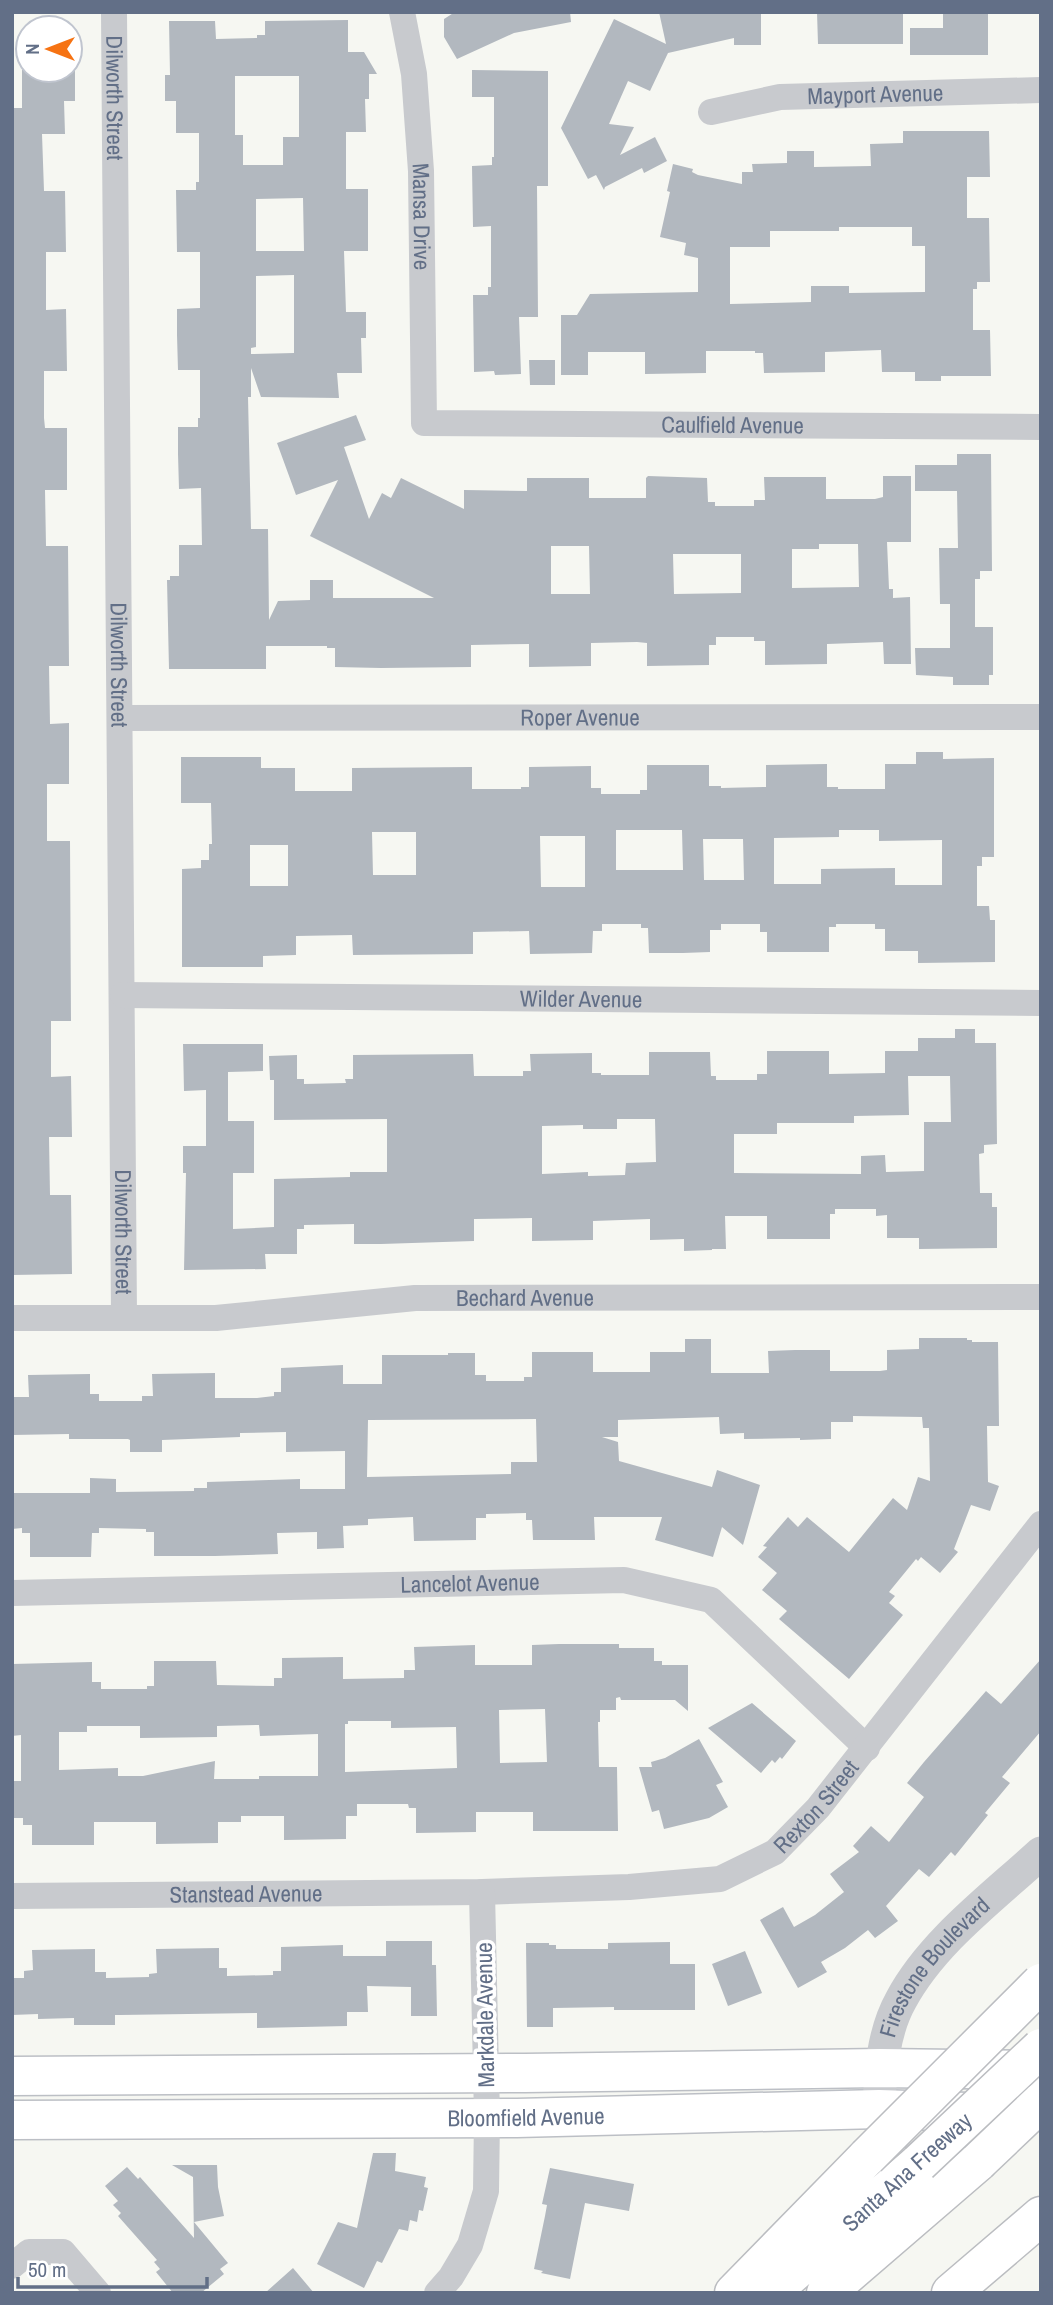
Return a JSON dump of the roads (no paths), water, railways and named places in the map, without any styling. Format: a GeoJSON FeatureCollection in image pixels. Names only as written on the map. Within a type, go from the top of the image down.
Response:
{"type":"FeatureCollection","features":[{"type":"Feature","properties":{"kind":"main road"},"geometry":{"type":"LineString","coordinates":[[734,2293],[1041,1983]]}},
{"type":"Feature","properties":{"kind":"main road","name":"Santa Ana Freeway"},"geometry":{"type":"LineString","coordinates":[[770,2293],[919,2163],[1041,2048]]}},
{"type":"Feature","properties":{"kind":"main road","name":"Bloomfield Avenue"},"geometry":{"type":"LineString","coordinates":[[12,2076],[486,2074],[880,2068],[1041,2070]]}},
{"type":"Feature","properties":{"kind":"main road"},"geometry":{"type":"LineString","coordinates":[[826,2293],[978,2162],[1041,2102]]}},
{"type":"Feature","properties":{"kind":"main road","name":"Bloomfield Avenue"},"geometry":{"type":"LineString","coordinates":[[12,2120],[650,2116],[879,2109],[1041,2114]]}},
{"type":"Feature","properties":{"kind":"main road"},"geometry":{"type":"LineString","coordinates":[[951,2293],[1041,2216]]}},
{"type":"Feature","properties":{"kind":"street","name":"Dilworth Street"},"geometry":{"type":"LineString","coordinates":[[114,12],[124,1317]]}},
{"type":"Feature","properties":{"kind":"street","name":"Mansa Drive"},"geometry":{"type":"LineString","coordinates":[[402,12],[414,74],[421,171],[424,423]]}},
{"type":"Feature","properties":{"kind":"street","name":"Mayport Avenue"},"geometry":{"type":"LineString","coordinates":[[711,112],[780,97],[1041,90]]}},
{"type":"Feature","properties":{"kind":"street","name":"Caulfield Avenue"},"geometry":{"type":"LineString","coordinates":[[424,423],[1041,427]]}},
{"type":"Feature","properties":{"kind":"street","name":"Roper Avenue"},"geometry":{"type":"LineString","coordinates":[[120,718],[1041,717]]}},
{"type":"Feature","properties":{"kind":"street","name":"Wilder Avenue"},"geometry":{"type":"LineString","coordinates":[[122,995],[1041,1003]]}},
{"type":"Feature","properties":{"kind":"street","name":"Bechard Avenue"},"geometry":{"type":"LineString","coordinates":[[12,1318],[216,1318],[415,1298],[1041,1297]]}},
{"type":"Feature","properties":{"kind":"street","name":"Rexton Street"},"geometry":{"type":"LineString","coordinates":[[482,1892],[629,1887],[720,1878],[775,1852],[818,1808],[867,1748],[1041,1524]]}},
{"type":"Feature","properties":{"kind":"street","name":"Lancelot Avenue"},"geometry":{"type":"LineString","coordinates":[[12,1593],[624,1580],[710,1600],[867,1748]]}},
{"type":"Feature","properties":{"kind":"street","name":"Firestone Boulevard"},"geometry":{"type":"LineString","coordinates":[[879,2109],[880,2068],[900,2001],[936,1949],[1041,1853]]}},
{"type":"Feature","properties":{"kind":"street","name":"Stanstead Avenue"},"geometry":{"type":"LineString","coordinates":[[12,1896],[482,1892]]}},
{"type":"Feature","properties":{"kind":"street","name":"Markdale Avenue"},"geometry":{"type":"LineString","coordinates":[[437,2293],[451,2277],[470,2245],[486,2191],[482,1892]]}},
{"type":"Feature","properties":{"kind":"street"},"geometry":{"type":"LineString","coordinates":[[12,2266],[29,2252],[63,2252],[98,2293]]}}]}
